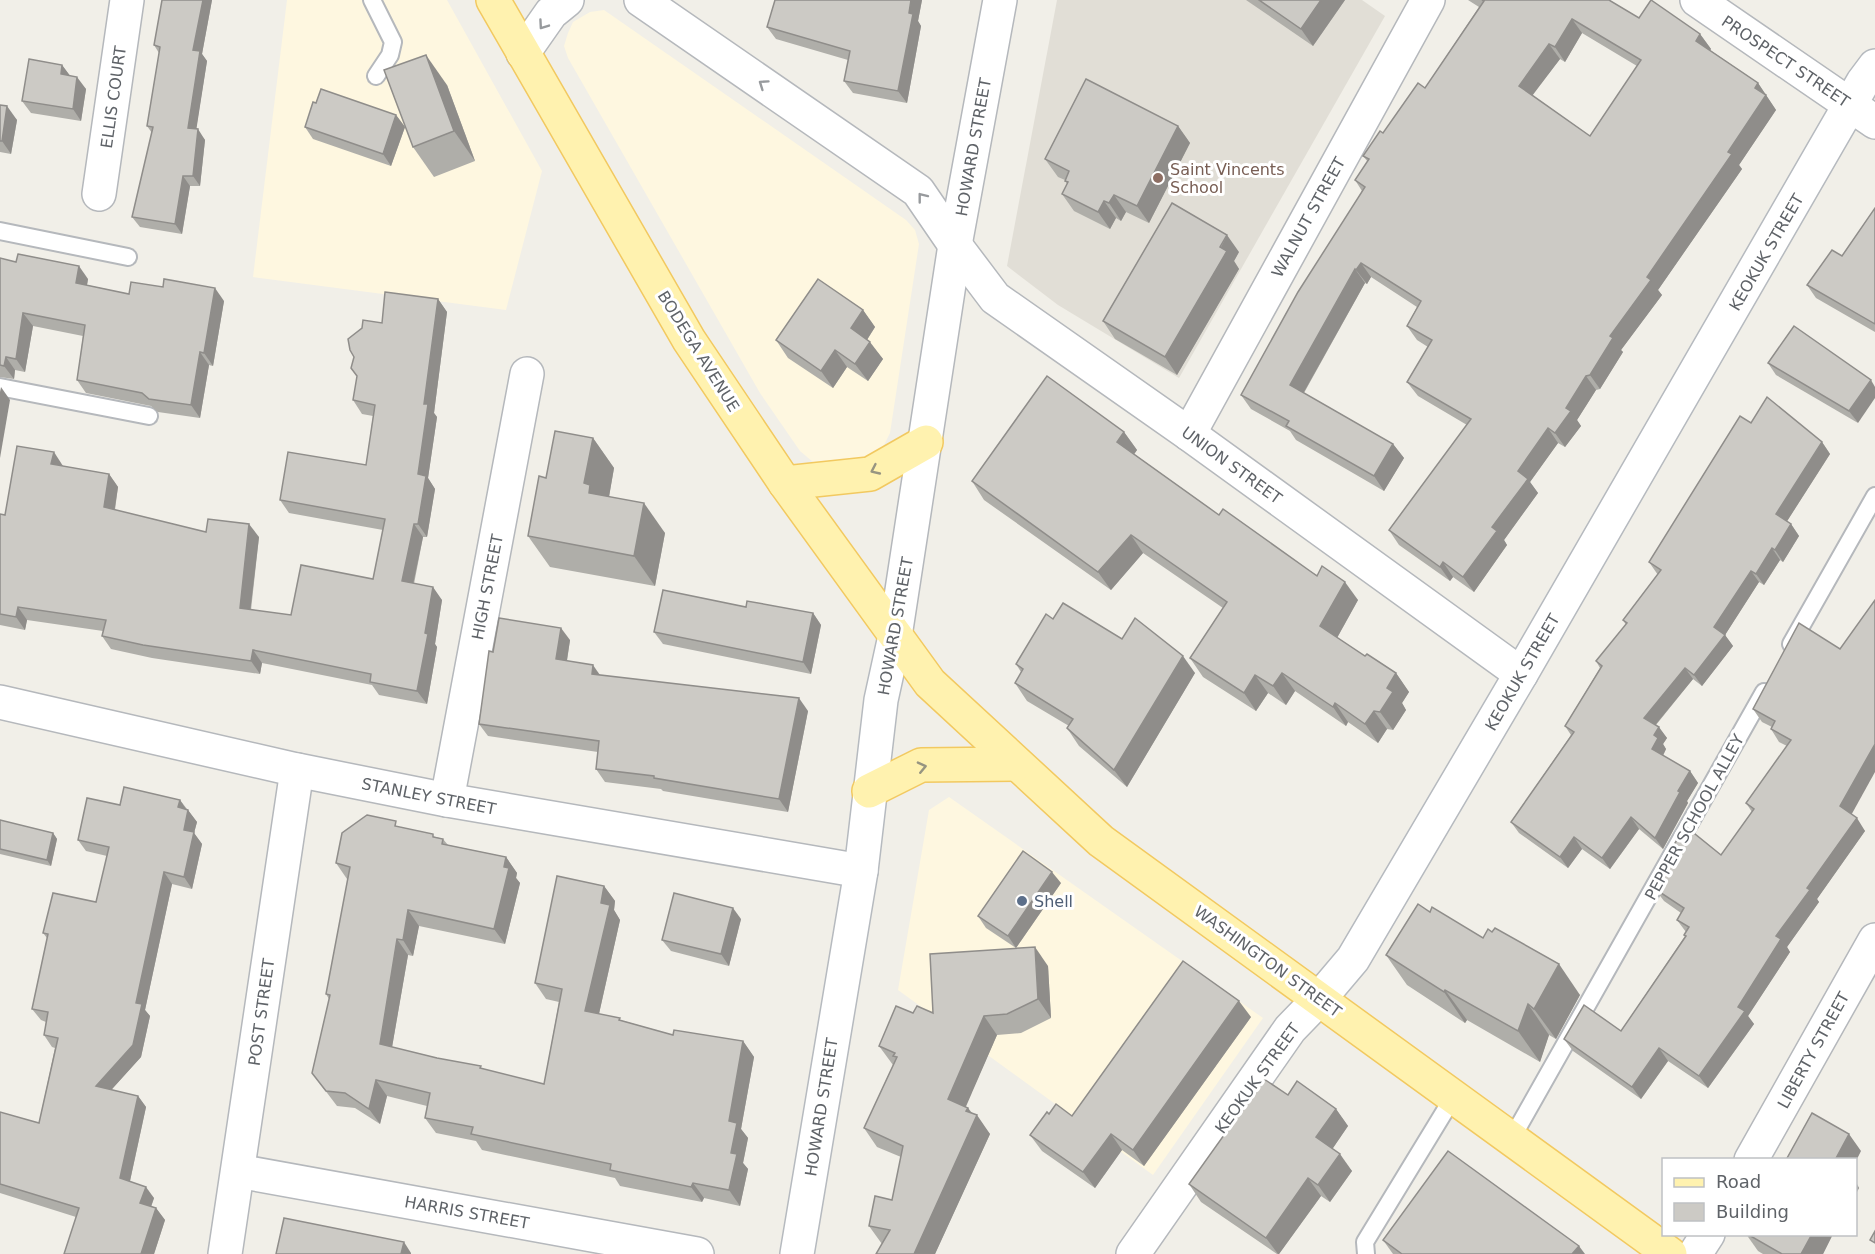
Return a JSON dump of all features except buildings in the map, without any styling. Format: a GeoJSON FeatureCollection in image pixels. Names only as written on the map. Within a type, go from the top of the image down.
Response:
{"type":"FeatureCollection","features":[{"type":"Feature","properties":{"kind":"main road","name":"BODEGA AVENUE"},"geometry":{"type":"LineString","coordinates":[[493,0],[689,340],[785,483],[895,636]]}},
{"type":"Feature","properties":{"kind":"main road"},"geometry":{"type":"LineString","coordinates":[[785,483],[870,474],[926,442]]}},
{"type":"Feature","properties":{"kind":"main road","name":"WASHINGTON STREET"},"geometry":{"type":"LineString","coordinates":[[895,636],[930,683],[1101,841],[1670,1254]]}},
{"type":"Feature","properties":{"kind":"main road"},"geometry":{"type":"LineString","coordinates":[[869,791],[921,765],[1016,764]]}},
{"type":"Feature","properties":{"kind":"street","name":"ELLIS COURT"},"geometry":{"type":"LineString","coordinates":[[99,194],[127,0]]}},
{"type":"Feature","properties":{"kind":"street"},"geometry":{"type":"LineString","coordinates":[[523,53],[551,13],[567,0]]}},
{"type":"Feature","properties":{"kind":"street"},"geometry":{"type":"LineString","coordinates":[[641,0],[918,191],[955,245]]}},
{"type":"Feature","properties":{"kind":"street","name":"HOWARD STREET"},"geometry":{"type":"LineString","coordinates":[[797,1254],[861,871],[881,700],[895,636],[955,245],[1000,0]]}},
{"type":"Feature","properties":{"kind":"street","name":"WALNUT STREET"},"geometry":{"type":"LineString","coordinates":[[1189,434],[1428,0]]}},
{"type":"Feature","properties":{"kind":"street","name":"PROSPECT STREET"},"geometry":{"type":"LineString","coordinates":[[1697,0],[1863,113]]}},
{"type":"Feature","properties":{"kind":"street","name":"KEOKUK STREET"},"geometry":{"type":"LineString","coordinates":[[1133,1254],[1290,1029],[1353,959],[1521,674],[1863,113],[1875,66]]}},
{"type":"Feature","properties":{"kind":"street","name":"UNION STREET"},"geometry":{"type":"LineString","coordinates":[[955,245],[995,298],[1189,434],[1521,674]]}},
{"type":"Feature","properties":{"kind":"street","name":"HIGH STREET"},"geometry":{"type":"LineString","coordinates":[[447,800],[527,374]]}},
{"type":"Feature","properties":{"kind":"street","name":"STANLEY STREET"},"geometry":{"type":"LineString","coordinates":[[0,702],[297,770],[447,800],[861,871]]}},
{"type":"Feature","properties":{"kind":"street","name":"POST STREET"},"geometry":{"type":"LineString","coordinates":[[225,1254],[297,770]]}},
{"type":"Feature","properties":{"kind":"street","name":"LIBERTY STREET"},"geometry":{"type":"LineString","coordinates":[[1752,1158],[1875,940]]}},
{"type":"Feature","properties":{"kind":"street","name":"HARRIS STREET"},"geometry":{"type":"LineString","coordinates":[[238,1171],[697,1254]]}},
{"type":"Feature","properties":{"kind":"street"},"geometry":{"type":"LineString","coordinates":[[1695,1254],[1707,1236]]}},
{"type":"Feature","properties":{"kind":"lane"},"geometry":{"type":"LineString","coordinates":[[372,0],[393,42],[390,55],[376,76]]}},
{"type":"Feature","properties":{"kind":"lane"},"geometry":{"type":"LineString","coordinates":[[0,231],[128,257]]}},
{"type":"Feature","properties":{"kind":"lane"},"geometry":{"type":"LineString","coordinates":[[0,387],[149,416]]}},
{"type":"Feature","properties":{"kind":"lane"},"geometry":{"type":"LineString","coordinates":[[1782,660],[1875,496]]}},
{"type":"Feature","properties":{"kind":"lane","name":"PEPPER SCHOOL ALLEY"},"geometry":{"type":"LineString","coordinates":[[1512,1138],[1770,681]]}},
{"type":"Feature","properties":{"kind":"lane"},"geometry":{"type":"LineString","coordinates":[[1366,1254],[1365,1242],[1454,1096]]}},
{"type":"Feature","properties":{"kind":"shaded area"},"geometry":{"type":"Polygon","coordinates":[[[287,0],[447,0],[542,171],[506,310],[253,277],[287,0]]]}},
{"type":"Feature","properties":{"kind":"shaded area","name":"Saint Vincents School"},"geometry":{"type":"Polygon","coordinates":[[[1057,0],[1362,0],[1385,16],[1179,378],[1058,305],[1007,266],[1057,0]]]}},
{"type":"Feature","properties":{"kind":"shaded area"},"geometry":{"type":"Polygon","coordinates":[[[604,10],[906,220],[915,230],[919,244],[890,433],[884,445],[877,452],[861,461],[830,466],[813,462],[800,451],[760,393],[568,58],[564,46],[573,22],[590,12],[604,10]]]}},
{"type":"Feature","properties":{"kind":"shaded area"},"geometry":{"type":"Polygon","coordinates":[[[949,797],[1263,1018],[1153,1175],[898,990],[929,810],[949,797]]]}},
{"type":"Feature","properties":{"kind":"place","name":"Saint Vincents School"},"geometry":{"type":"Point","coordinates":[1158,178]}},
{"type":"Feature","properties":{"kind":"place","name":"Shell"},"geometry":{"type":"Point","coordinates":[1022,901]}}]}
